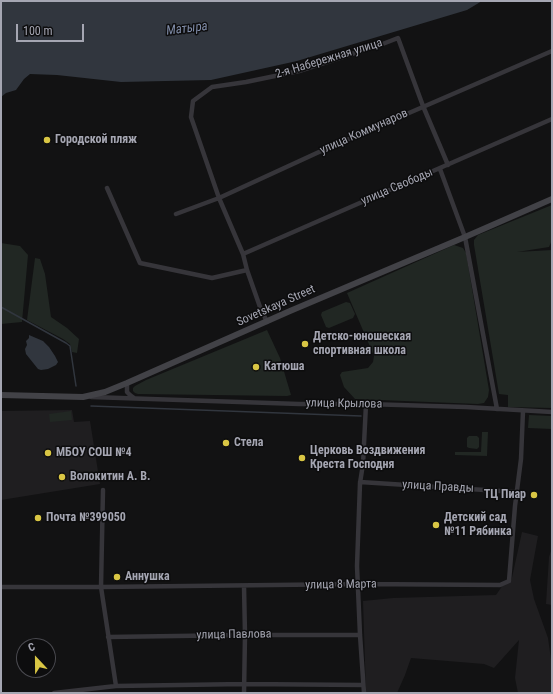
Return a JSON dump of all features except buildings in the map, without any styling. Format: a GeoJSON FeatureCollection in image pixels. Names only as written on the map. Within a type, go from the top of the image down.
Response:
{"type":"FeatureCollection","features":[{"type":"Feature","properties":{"kind":"main road","name":"Sovetskaya Street"},"geometry":{"type":"LineString","coordinates":[[1,395],[83,397],[105,392],[552,199]]}},
{"type":"Feature","properties":{"kind":"street","name":"2-я Набережная улица"},"geometry":{"type":"LineString","coordinates":[[220,198],[191,117],[193,101],[212,88],[299,71],[398,38],[423,106]]}},
{"type":"Feature","properties":{"kind":"street","name":"улица Коммунаров"},"geometry":{"type":"LineString","coordinates":[[176,214],[220,198],[319,152],[552,50]]}},
{"type":"Feature","properties":{"kind":"street"},"geometry":{"type":"LineString","coordinates":[[423,106],[448,165]]}},
{"type":"Feature","properties":{"kind":"street","name":"улица Свободы"},"geometry":{"type":"LineString","coordinates":[[243,254],[552,119]]}},
{"type":"Feature","properties":{"kind":"street"},"geometry":{"type":"LineString","coordinates":[[440,168],[465,237],[497,409]]}},
{"type":"Feature","properties":{"kind":"street"},"geometry":{"type":"LineString","coordinates":[[107,188],[140,263],[212,278],[247,270]]}},
{"type":"Feature","properties":{"kind":"street"},"geometry":{"type":"LineString","coordinates":[[220,198],[243,254],[260,307],[267,322]]}},
{"type":"Feature","properties":{"kind":"street"},"geometry":{"type":"LineString","coordinates":[[128,383],[127,392],[135,398]]}},
{"type":"Feature","properties":{"kind":"street","name":"улица Крылова"},"geometry":{"type":"LineString","coordinates":[[83,397],[299,404],[366,404],[552,412]]}},
{"type":"Feature","properties":{"kind":"street"},"geometry":{"type":"LineString","coordinates":[[364,693],[360,635],[358,566],[360,482],[363,464],[366,404]]}},
{"type":"Feature","properties":{"kind":"street","name":"улица 8 Марта"},"geometry":{"type":"LineString","coordinates":[[1,587],[358,584],[500,586],[509,581],[516,492],[521,459],[523,411]]}},
{"type":"Feature","properties":{"kind":"street","name":"улица Правды"},"geometry":{"type":"LineString","coordinates":[[360,482],[516,492]]}},
{"type":"Feature","properties":{"kind":"street"},"geometry":{"type":"LineString","coordinates":[[103,490],[100,587],[116,686]]}},
{"type":"Feature","properties":{"kind":"street"},"geometry":{"type":"LineString","coordinates":[[244,586],[244,693]]}},
{"type":"Feature","properties":{"kind":"street","name":"улица Павлова"},"geometry":{"type":"LineString","coordinates":[[108,637],[360,635]]}},
{"type":"Feature","properties":{"kind":"street"},"geometry":{"type":"LineString","coordinates":[[54,693],[91,691],[116,686],[244,684],[363,685]]}},
{"type":"Feature","properties":{"kind":"shaded area"},"geometry":{"type":"Polygon","coordinates":[[[552,205],[552,240],[549,247],[517,252],[552,250],[552,408],[508,407],[508,395],[499,394],[474,240],[478,235],[552,205]]]}},
{"type":"Feature","properties":{"kind":"shaded area"},"geometry":{"type":"Polygon","coordinates":[[[1,243],[20,246],[28,255],[22,322],[1,324],[1,243]]]}},
{"type":"Feature","properties":{"kind":"shaded area"},"geometry":{"type":"Polygon","coordinates":[[[454,245],[463,248],[466,253],[489,390],[488,397],[484,403],[478,404],[355,399],[344,387],[340,375],[342,372],[368,368],[373,362],[374,356],[347,293],[454,245]]]}},
{"type":"Feature","properties":{"kind":"shaded area"},"geometry":{"type":"Polygon","coordinates":[[[35,258],[40,259],[45,274],[51,317],[67,328],[79,339],[77,353],[72,352],[70,344],[63,339],[27,320],[35,258]]]}},
{"type":"Feature","properties":{"kind":"shaded area"},"geometry":{"type":"Polygon","coordinates":[[[346,302],[350,303],[355,314],[353,318],[329,328],[326,327],[321,315],[322,312],[346,302]]]}},
{"type":"Feature","properties":{"kind":"shaded area"},"geometry":{"type":"Polygon","coordinates":[[[267,330],[280,358],[291,395],[138,394],[133,391],[135,386],[146,380],[267,330]]]}},
{"type":"Feature","properties":{"kind":"shaded area","name":"МБОУ СОШ №4"},"geometry":{"type":"Polygon","coordinates":[[[72,410],[74,422],[90,421],[100,484],[1,500],[1,411],[72,410]]]}},
{"type":"Feature","properties":{"kind":"shaded area"},"geometry":{"type":"Polygon","coordinates":[[[71,411],[72,420],[50,422],[49,414],[71,411]]]}},
{"type":"Feature","properties":{"kind":"shaded area"},"geometry":{"type":"Polygon","coordinates":[[[529,415],[552,416],[552,429],[528,428],[529,415]]]}},
{"type":"Feature","properties":{"kind":"shaded area"},"geometry":{"type":"Polygon","coordinates":[[[482,432],[488,432],[487,456],[455,455],[455,452],[481,452],[482,432]]]}},
{"type":"Feature","properties":{"kind":"shaded area"},"geometry":{"type":"Polygon","coordinates":[[[469,436],[477,436],[479,438],[479,447],[477,449],[467,447],[467,438],[469,436]]]}},
{"type":"Feature","properties":{"kind":"shaded area"},"geometry":{"type":"Polygon","coordinates":[[[522,532],[538,536],[530,580],[534,599],[548,638],[552,666],[552,693],[518,693],[515,678],[519,640],[494,668],[484,664],[411,658],[397,693],[366,693],[363,601],[393,598],[496,595],[505,582],[511,582],[522,532]]]}},
{"type":"Feature","properties":{"kind":"shaded area"},"geometry":{"type":"Polygon","coordinates":[[[552,548],[552,605],[546,604],[549,557],[552,548]]]}},
{"type":"Feature","properties":{"kind":"water","name":"Матыра"},"geometry":{"type":"Polygon","coordinates":[[[1,1],[482,1],[467,10],[297,61],[211,80],[121,82],[57,75],[30,74],[24,79],[16,90],[6,93],[1,97],[1,1]]]}},
{"type":"Feature","properties":{"kind":"water"},"geometry":{"type":"Polygon","coordinates":[[[29,335],[43,341],[49,347],[58,362],[56,365],[48,369],[38,369],[26,354],[26,341],[29,338],[29,335]]]}},
{"type":"Feature","properties":{"kind":"waterway"},"geometry":{"type":"LineString","coordinates":[[1,307],[70,346],[76,386]]}},
{"type":"Feature","properties":{"kind":"waterway"},"geometry":{"type":"LineString","coordinates":[[91,406],[361,416]]}},
{"type":"Feature","properties":{"kind":"place","name":"Городской пляж"},"geometry":{"type":"Point","coordinates":[47,140]}},
{"type":"Feature","properties":{"kind":"place","name":"Детско-юношеская спортивная школа"},"geometry":{"type":"Point","coordinates":[305,344]}},
{"type":"Feature","properties":{"kind":"place","name":"Катюша"},"geometry":{"type":"Point","coordinates":[256,367]}},
{"type":"Feature","properties":{"kind":"place","name":"Стела"},"geometry":{"type":"Point","coordinates":[226,443]}},
{"type":"Feature","properties":{"kind":"place","name":"МБОУ СОШ №4"},"geometry":{"type":"Point","coordinates":[48,453]}},
{"type":"Feature","properties":{"kind":"place","name":"Церковь Воздвижения Креста Господня"},"geometry":{"type":"Point","coordinates":[302,458]}},
{"type":"Feature","properties":{"kind":"place","name":"Волокитин А. В."},"geometry":{"type":"Point","coordinates":[62,477]}},
{"type":"Feature","properties":{"kind":"place","name":"ТЦ Пиар"},"geometry":{"type":"Point","coordinates":[534,495]}},
{"type":"Feature","properties":{"kind":"place","name":"Почта №399050"},"geometry":{"type":"Point","coordinates":[38,518]}},
{"type":"Feature","properties":{"kind":"place","name":"Детский сад №11 Рябинка"},"geometry":{"type":"Point","coordinates":[436,525]}},
{"type":"Feature","properties":{"kind":"place","name":"Аннушка"},"geometry":{"type":"Point","coordinates":[117,577]}}]}
